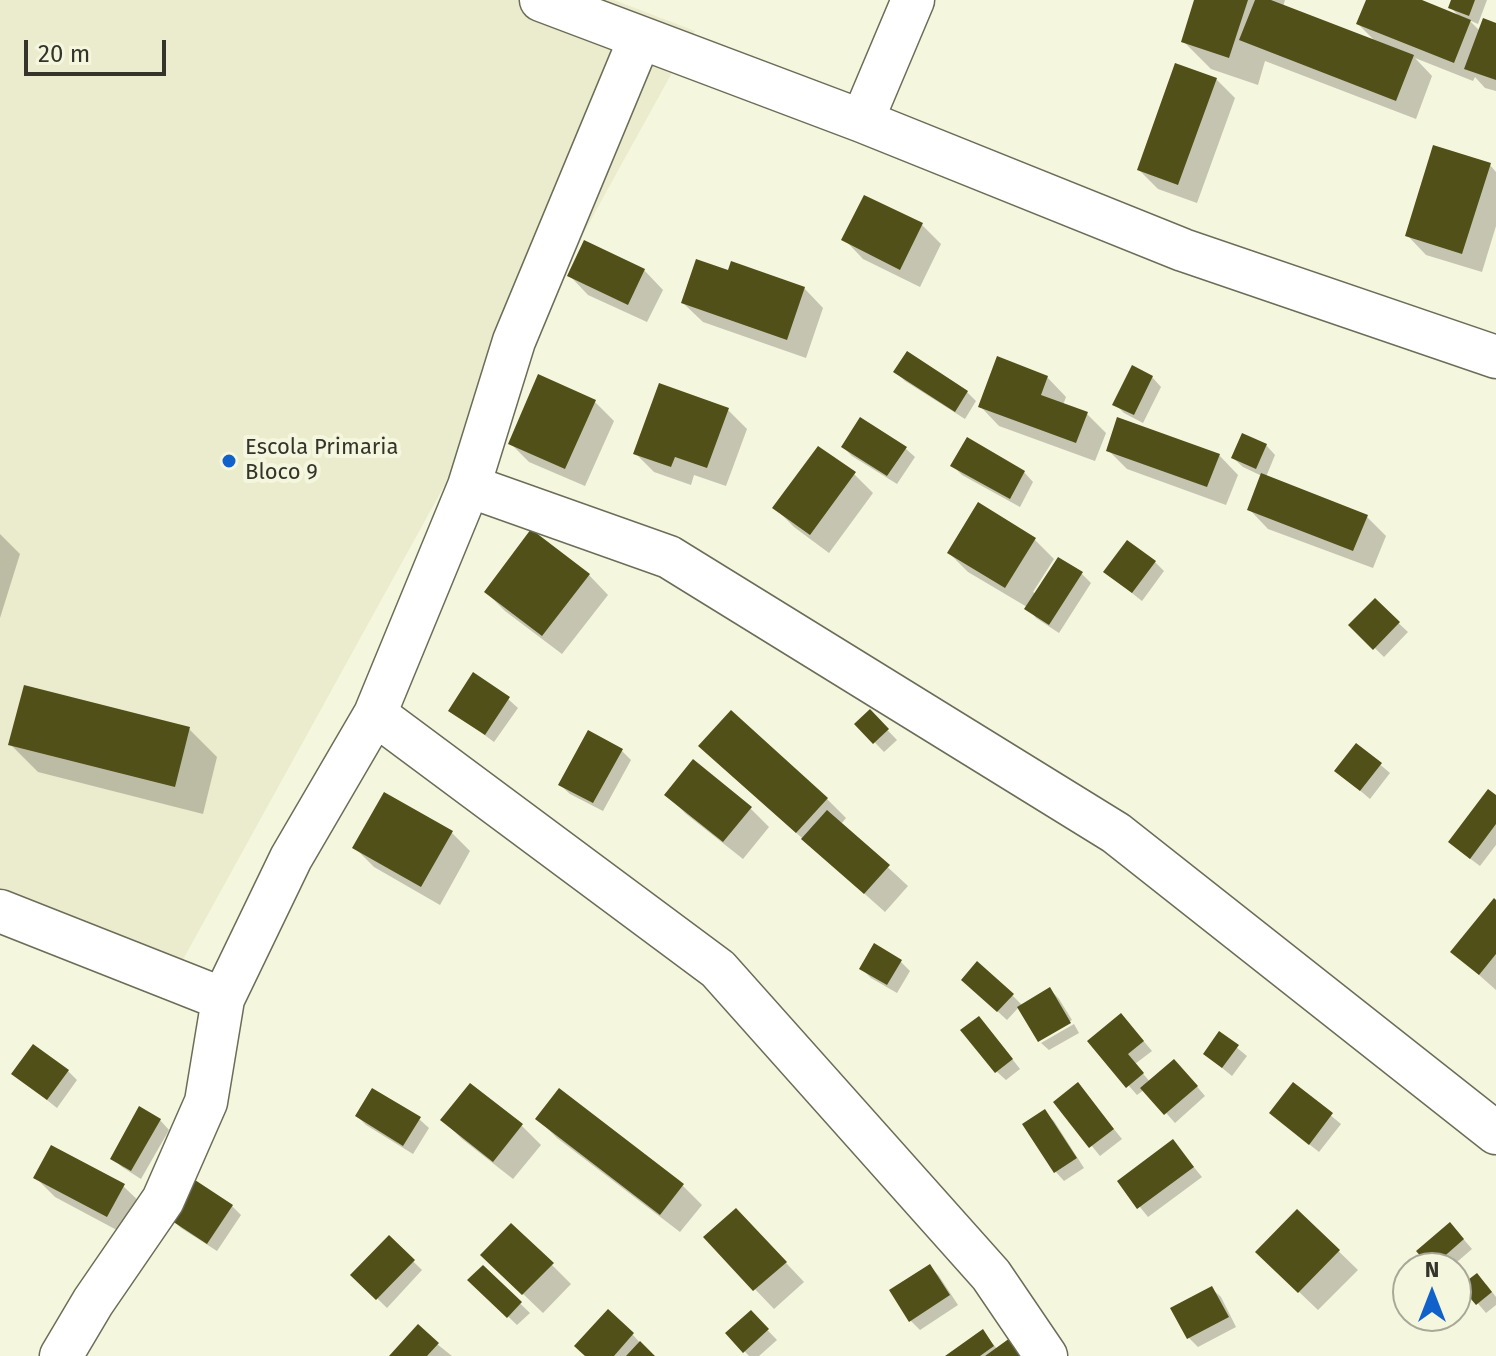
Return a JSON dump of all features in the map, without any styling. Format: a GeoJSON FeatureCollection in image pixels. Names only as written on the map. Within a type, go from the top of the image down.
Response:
{"type":"FeatureCollection","features":[{"type":"Feature","properties":{"kind":"street"},"geometry":{"type":"LineString","coordinates":[[541,0],[862,121],[1183,250],[1496,357]]}},
{"type":"Feature","properties":{"kind":"street"},"geometry":{"type":"LineString","coordinates":[[862,121],[913,0]]}},
{"type":"Feature","properties":{"kind":"street"},"geometry":{"type":"LineString","coordinates":[[61,1356],[93,1302],[163,1200],[206,1102],[223,999],[291,858],[375,714],[469,486],[514,341],[640,38]]}},
{"type":"Feature","properties":{"kind":"street"},"geometry":{"type":"LineString","coordinates":[[469,486],[669,557],[1116,833],[1496,1133]]}},
{"type":"Feature","properties":{"kind":"street"},"geometry":{"type":"LineString","coordinates":[[375,714],[718,969],[991,1275],[1046,1356]]}},
{"type":"Feature","properties":{"kind":"street"},"geometry":{"type":"LineString","coordinates":[[0,911],[223,999]]}},
{"type":"Feature","properties":{"kind":"shaded area","name":"Escola Primaria Bloco 9"},"geometry":{"type":"Polygon","coordinates":[[[0,0],[614,0],[695,31],[180,965],[0,890],[0,0]]]}},
{"type":"Feature","properties":{"kind":"building"},"geometry":{"type":"Polygon","coordinates":[[[1194,0],[1248,0],[1229,58],[1181,42],[1194,0]]]}},
{"type":"Feature","properties":{"kind":"building"},"geometry":{"type":"Polygon","coordinates":[[[1255,0],[1271,0],[1414,55],[1396,101],[1239,40],[1255,0]]]}},
{"type":"Feature","properties":{"kind":"building"},"geometry":{"type":"Polygon","coordinates":[[[1366,0],[1422,0],[1471,20],[1454,63],[1356,24],[1366,0]]]}},
{"type":"Feature","properties":{"kind":"building"},"geometry":{"type":"Polygon","coordinates":[[[1451,0],[1475,0],[1469,16],[1448,8],[1451,0]]]}},
{"type":"Feature","properties":{"kind":"building"},"geometry":{"type":"Polygon","coordinates":[[[1483,18],[1496,23],[1496,80],[1464,69],[1483,18]]]}},
{"type":"Feature","properties":{"kind":"building"},"geometry":{"type":"Polygon","coordinates":[[[1175,63],[1217,78],[1178,185],[1137,170],[1175,63]]]}},
{"type":"Feature","properties":{"kind":"building"},"geometry":{"type":"Polygon","coordinates":[[[1433,145],[1491,163],[1462,254],[1405,236],[1433,145]]]}},
{"type":"Feature","properties":{"kind":"building"},"geometry":{"type":"Polygon","coordinates":[[[864,195],[923,223],[900,270],[841,240],[864,195]]]}},
{"type":"Feature","properties":{"kind":"building"},"geometry":{"type":"Polygon","coordinates":[[[584,240],[645,269],[628,305],[567,276],[584,240]]]}},
{"type":"Feature","properties":{"kind":"building"},"geometry":{"type":"Polygon","coordinates":[[[696,259],[728,270],[731,261],[805,287],[787,340],[681,303],[696,259]]]}},
{"type":"Feature","properties":{"kind":"building"},"geometry":{"type":"Polygon","coordinates":[[[907,351],[968,391],[955,412],[893,372],[907,351]]]}},
{"type":"Feature","properties":{"kind":"building"},"geometry":{"type":"Polygon","coordinates":[[[997,356],[1048,376],[1041,395],[1088,412],[1076,443],[978,407],[997,356]]]}},
{"type":"Feature","properties":{"kind":"building"},"geometry":{"type":"Polygon","coordinates":[[[1132,365],[1153,376],[1134,415],[1112,405],[1132,365]]]}},
{"type":"Feature","properties":{"kind":"building"},"geometry":{"type":"Polygon","coordinates":[[[538,374],[596,400],[565,469],[508,444],[538,374]]]}},
{"type":"Feature","properties":{"kind":"building"},"geometry":{"type":"Polygon","coordinates":[[[659,383],[729,408],[707,468],[675,457],[671,467],[633,454],[659,383]]]}},
{"type":"Feature","properties":{"kind":"building"},"geometry":{"type":"Polygon","coordinates":[[[860,417],[907,447],[887,476],[841,447],[860,417]]]}},
{"type":"Feature","properties":{"kind":"building"},"geometry":{"type":"Polygon","coordinates":[[[1117,417],[1220,454],[1207,487],[1106,451],[1117,417]]]}},
{"type":"Feature","properties":{"kind":"building"},"geometry":{"type":"Polygon","coordinates":[[[1242,433],[1267,444],[1256,469],[1231,458],[1242,433]]]}},
{"type":"Feature","properties":{"kind":"building"},"geometry":{"type":"Polygon","coordinates":[[[967,437],[1025,471],[1010,499],[950,466],[967,437]]]}},
{"type":"Feature","properties":{"kind":"building"},"geometry":{"type":"Polygon","coordinates":[[[818,446],[856,472],[810,535],[772,508],[818,446]]]}},
{"type":"Feature","properties":{"kind":"building"},"geometry":{"type":"Polygon","coordinates":[[[1261,473],[1368,515],[1353,551],[1247,510],[1261,473]]]}},
{"type":"Feature","properties":{"kind":"building"},"geometry":{"type":"Polygon","coordinates":[[[978,502],[1036,538],[1005,588],[947,553],[978,502]]]}},
{"type":"Feature","properties":{"kind":"building"},"geometry":{"type":"Polygon","coordinates":[[[531,529],[590,574],[542,636],[484,592],[531,529]]]}},
{"type":"Feature","properties":{"kind":"building"},"geometry":{"type":"Polygon","coordinates":[[[1127,540],[1156,561],[1132,593],[1103,572],[1127,540]]]}},
{"type":"Feature","properties":{"kind":"building"},"geometry":{"type":"Polygon","coordinates":[[[1058,557],[1083,572],[1049,625],[1024,609],[1058,557]]]}},
{"type":"Feature","properties":{"kind":"building"},"geometry":{"type":"Polygon","coordinates":[[[1375,598],[1400,622],[1373,650],[1348,625],[1375,598]]]}},
{"type":"Feature","properties":{"kind":"building"},"geometry":{"type":"Polygon","coordinates":[[[473,672],[510,697],[485,735],[448,711],[473,672]]]}},
{"type":"Feature","properties":{"kind":"building"},"geometry":{"type":"Polygon","coordinates":[[[24,685],[190,727],[175,787],[8,745],[24,685]]]}},
{"type":"Feature","properties":{"kind":"building"},"geometry":{"type":"Polygon","coordinates":[[[870,709],[889,729],[873,744],[854,724],[870,709]]]}},
{"type":"Feature","properties":{"kind":"building"},"geometry":{"type":"Polygon","coordinates":[[[731,710],[828,798],[796,833],[698,746],[731,710]]]}},
{"type":"Feature","properties":{"kind":"building"},"geometry":{"type":"Polygon","coordinates":[[[588,730],[623,749],[593,803],[558,785],[588,730]]]}},
{"type":"Feature","properties":{"kind":"building"},"geometry":{"type":"Polygon","coordinates":[[[1356,743],[1382,763],[1360,791],[1334,771],[1356,743]]]}},
{"type":"Feature","properties":{"kind":"building"},"geometry":{"type":"Polygon","coordinates":[[[693,759],[752,807],[723,842],[664,795],[693,759]]]}},
{"type":"Feature","properties":{"kind":"building"},"geometry":{"type":"Polygon","coordinates":[[[1488,789],[1496,795],[1496,824],[1470,859],[1448,842],[1488,789]]]}},
{"type":"Feature","properties":{"kind":"building"},"geometry":{"type":"Polygon","coordinates":[[[384,792],[453,831],[421,887],[352,848],[384,792]]]}},
{"type":"Feature","properties":{"kind":"building"},"geometry":{"type":"Polygon","coordinates":[[[827,810],[890,865],[864,894],[801,839],[827,810]]]}},
{"type":"Feature","properties":{"kind":"building"},"geometry":{"type":"Polygon","coordinates":[[[1494,898],[1496,954],[1479,975],[1450,952],[1494,898]]]}},
{"type":"Feature","properties":{"kind":"building"},"geometry":{"type":"Polygon","coordinates":[[[874,943],[902,960],[887,985],[859,969],[874,943]]]}},
{"type":"Feature","properties":{"kind":"building"},"geometry":{"type":"Polygon","coordinates":[[[977,961],[1014,994],[997,1012],[961,980],[977,961]]]}},
{"type":"Feature","properties":{"kind":"building"},"geometry":{"type":"Polygon","coordinates":[[[1050,987],[1071,1023],[1038,1042],[1017,1007],[1050,987]]]}},
{"type":"Feature","properties":{"kind":"building"},"geometry":{"type":"Polygon","coordinates":[[[1121,1013],[1144,1041],[1128,1054],[1144,1073],[1126,1088],[1087,1041],[1121,1013]]]}},
{"type":"Feature","properties":{"kind":"building"},"geometry":{"type":"Polygon","coordinates":[[[979,1016],[1013,1059],[995,1073],[960,1030],[979,1016]]]}},
{"type":"Feature","properties":{"kind":"building"},"geometry":{"type":"Polygon","coordinates":[[[1219,1031],[1239,1045],[1222,1068],[1203,1054],[1219,1031]]]}},
{"type":"Feature","properties":{"kind":"building"},"geometry":{"type":"Polygon","coordinates":[[[33,1044],[69,1070],[47,1100],[11,1074],[33,1044]]]}},
{"type":"Feature","properties":{"kind":"building"},"geometry":{"type":"Polygon","coordinates":[[[1174,1059],[1198,1086],[1164,1115],[1140,1088],[1174,1059]]]}},
{"type":"Feature","properties":{"kind":"building"},"geometry":{"type":"Polygon","coordinates":[[[1078,1082],[1114,1129],[1089,1148],[1053,1102],[1078,1082]]]}},
{"type":"Feature","properties":{"kind":"building"},"geometry":{"type":"Polygon","coordinates":[[[1293,1082],[1333,1113],[1309,1145],[1269,1113],[1293,1082]]]}},
{"type":"Feature","properties":{"kind":"building"},"geometry":{"type":"Polygon","coordinates":[[[470,1083],[523,1124],[493,1162],[440,1120],[470,1083]]]}},
{"type":"Feature","properties":{"kind":"building"},"geometry":{"type":"Polygon","coordinates":[[[372,1088],[421,1117],[403,1146],[355,1116],[372,1088]]]}},
{"type":"Feature","properties":{"kind":"building"},"geometry":{"type":"Polygon","coordinates":[[[559,1088],[684,1184],[660,1215],[535,1119],[559,1088]]]}},
{"type":"Feature","properties":{"kind":"building"},"geometry":{"type":"Polygon","coordinates":[[[139,1106],[161,1119],[131,1171],[110,1159],[139,1106]]]}},
{"type":"Feature","properties":{"kind":"building"},"geometry":{"type":"Polygon","coordinates":[[[1045,1109],[1077,1158],[1054,1173],[1022,1124],[1045,1109]]]}},
{"type":"Feature","properties":{"kind":"building"},"geometry":{"type":"Polygon","coordinates":[[[1173,1139],[1194,1167],[1137,1209],[1117,1181],[1173,1139]]]}},
{"type":"Feature","properties":{"kind":"building"},"geometry":{"type":"Polygon","coordinates":[[[51,1145],[125,1184],[107,1217],[33,1178],[51,1145]]]}},
{"type":"Feature","properties":{"kind":"building"},"geometry":{"type":"Polygon","coordinates":[[[195,1180],[233,1205],[207,1244],[169,1219],[195,1180]]]}},
{"type":"Feature","properties":{"kind":"building"},"geometry":{"type":"Polygon","coordinates":[[[736,1208],[787,1262],[753,1291],[703,1237],[736,1208]]]}},
{"type":"Feature","properties":{"kind":"building"},"geometry":{"type":"Polygon","coordinates":[[[1297,1209],[1340,1250],[1298,1293],[1255,1252],[1297,1209]]]}},
{"type":"Feature","properties":{"kind":"building"},"geometry":{"type":"Polygon","coordinates":[[[1450,1222],[1464,1239],[1449,1252],[1416,1251],[1450,1222]]]}},
{"type":"Feature","properties":{"kind":"building"},"geometry":{"type":"Polygon","coordinates":[[[511,1223],[554,1263],[522,1295],[480,1255],[511,1223]]]}},
{"type":"Feature","properties":{"kind":"building"},"geometry":{"type":"Polygon","coordinates":[[[389,1235],[415,1260],[376,1300],[350,1275],[389,1235]]]}},
{"type":"Feature","properties":{"kind":"building"},"geometry":{"type":"Polygon","coordinates":[[[930,1264],[950,1295],[909,1322],[889,1290],[930,1264]]]}},
{"type":"Feature","properties":{"kind":"building"},"geometry":{"type":"Polygon","coordinates":[[[483,1265],[522,1302],[507,1318],[467,1280],[483,1265]]]}},
{"type":"Feature","properties":{"kind":"building"},"geometry":{"type":"Polygon","coordinates":[[[1477,1273],[1492,1292],[1476,1305],[1472,1300],[1472,1277],[1477,1273]]]}},
{"type":"Feature","properties":{"kind":"building"},"geometry":{"type":"Polygon","coordinates":[[[1212,1286],[1229,1317],[1187,1339],[1170,1308],[1212,1286]]]}},
{"type":"Feature","properties":{"kind":"building"},"geometry":{"type":"Polygon","coordinates":[[[608,1309],[634,1333],[614,1356],[585,1356],[574,1346],[608,1309]]]}},
{"type":"Feature","properties":{"kind":"building"},"geometry":{"type":"Polygon","coordinates":[[[751,1310],[769,1329],[743,1353],[725,1333],[751,1310]]]}},
{"type":"Feature","properties":{"kind":"building"},"geometry":{"type":"Polygon","coordinates":[[[418,1324],[439,1343],[427,1356],[389,1356],[418,1324]]]}},
{"type":"Feature","properties":{"kind":"building"},"geometry":{"type":"Polygon","coordinates":[[[983,1329],[994,1346],[980,1356],[945,1356],[983,1329]]]}},
{"type":"Feature","properties":{"kind":"building"},"geometry":{"type":"Polygon","coordinates":[[[1010,1338],[1023,1356],[985,1356],[1010,1338]]]}},
{"type":"Feature","properties":{"kind":"building"},"geometry":{"type":"Polygon","coordinates":[[[640,1341],[655,1356],[626,1356],[640,1341]]]}},
{"type":"Feature","properties":{"kind":"place","name":"Escola Primaria Bloco 9"},"geometry":{"type":"Point","coordinates":[229,461]}}]}
